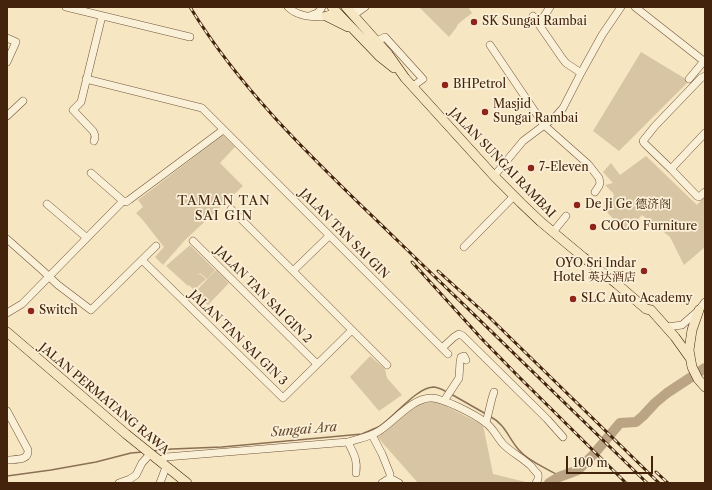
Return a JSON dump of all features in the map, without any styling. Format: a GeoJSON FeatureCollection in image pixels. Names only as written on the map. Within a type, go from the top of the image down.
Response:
{"type":"FeatureCollection","features":[{"type":"Feature","properties":{"kind":"main road","name":"JALAN SUNGAI RAMBAI"},"geometry":{"type":"LineString","coordinates":[[346,7],[388,54],[402,74],[494,176],[541,222],[646,309],[651,310],[675,337],[691,365]]}},
{"type":"Feature","properties":{"kind":"main road","name":"JALAN SUNGAI RAMBAI"},"geometry":{"type":"LineString","coordinates":[[334,8],[382,60],[402,74]]}},
{"type":"Feature","properties":{"kind":"main road"},"geometry":{"type":"LineString","coordinates":[[359,9],[388,54]]}},
{"type":"Feature","properties":{"kind":"main road"},"geometry":{"type":"LineString","coordinates":[[326,16],[344,25],[363,39]]}},
{"type":"Feature","properties":{"kind":"main road","name":"JALAN SUNGAI RAMBAI"},"geometry":{"type":"LineString","coordinates":[[646,309],[647,314],[671,339],[687,363],[691,365]]}},
{"type":"Feature","properties":{"kind":"main road"},"geometry":{"type":"LineString","coordinates":[[699,310],[690,338],[689,350],[691,365],[705,387]]}},
{"type":"Feature","properties":{"kind":"main road","name":"JALAN PERMATANG RAWA"},"geometry":{"type":"LineString","coordinates":[[7,332],[150,454],[187,483]]}},
{"type":"Feature","properties":{"kind":"street"},"geometry":{"type":"LineString","coordinates":[[66,7],[190,37]]}},
{"type":"Feature","properties":{"kind":"street"},"geometry":{"type":"LineString","coordinates":[[288,7],[296,13],[310,16],[326,16],[330,14],[334,8]]}},
{"type":"Feature","properties":{"kind":"street"},"geometry":{"type":"LineString","coordinates":[[310,16],[318,13],[322,7]]}},
{"type":"Feature","properties":{"kind":"street"},"geometry":{"type":"LineString","coordinates":[[539,24],[550,7]]}},
{"type":"Feature","properties":{"kind":"street"},"geometry":{"type":"LineString","coordinates":[[494,176],[523,141],[555,117],[564,108],[602,35],[621,7]]}},
{"type":"Feature","properties":{"kind":"street"},"geometry":{"type":"LineString","coordinates":[[635,7],[704,62],[688,79]]}},
{"type":"Feature","properties":{"kind":"street"},"geometry":{"type":"LineString","coordinates":[[94,141],[96,138],[93,131],[73,110],[80,102],[102,16]]}},
{"type":"Feature","properties":{"kind":"street"},"geometry":{"type":"LineString","coordinates":[[533,16],[566,63],[581,73]]}},
{"type":"Feature","properties":{"kind":"street"},"geometry":{"type":"LineString","coordinates":[[379,40],[385,37],[423,79],[413,86]]}},
{"type":"Feature","properties":{"kind":"street"},"geometry":{"type":"LineString","coordinates":[[7,38],[16,42],[7,62]]}},
{"type":"Feature","properties":{"kind":"street"},"geometry":{"type":"LineString","coordinates":[[490,45],[544,125],[583,159],[599,178],[600,183],[595,192]]}},
{"type":"Feature","properties":{"kind":"street"},"geometry":{"type":"LineString","coordinates":[[702,195],[697,196],[643,141],[651,130],[701,78],[705,76]]}},
{"type":"Feature","properties":{"kind":"street","name":"JALAN TAN SAI GIN"},"geometry":{"type":"LineString","coordinates":[[86,79],[202,108],[448,354]]}},
{"type":"Feature","properties":{"kind":"street"},"geometry":{"type":"LineString","coordinates":[[7,116],[23,101]]}},
{"type":"Feature","properties":{"kind":"street"},"geometry":{"type":"LineString","coordinates":[[8,312],[28,298],[123,201],[126,202],[129,200],[223,130]]}},
{"type":"Feature","properties":{"kind":"street"},"geometry":{"type":"LineString","coordinates":[[670,169],[705,133]]}},
{"type":"Feature","properties":{"kind":"street"},"geometry":{"type":"LineString","coordinates":[[91,173],[123,201]]}},
{"type":"Feature","properties":{"kind":"street"},"geometry":{"type":"LineString","coordinates":[[464,247],[514,196]]}},
{"type":"Feature","properties":{"kind":"street"},"geometry":{"type":"LineString","coordinates":[[47,204],[87,238]]}},
{"type":"Feature","properties":{"kind":"street"},"geometry":{"type":"LineString","coordinates":[[231,209],[387,364]]}},
{"type":"Feature","properties":{"kind":"street"},"geometry":{"type":"LineString","coordinates":[[554,232],[566,216]]}},
{"type":"Feature","properties":{"kind":"street"},"geometry":{"type":"LineString","coordinates":[[293,271],[329,236]]}},
{"type":"Feature","properties":{"kind":"street"},"geometry":{"type":"LineString","coordinates":[[7,239],[58,285],[91,310],[156,246]]}},
{"type":"Feature","properties":{"kind":"street","name":"JALAN TAN SAI GIN 2"},"geometry":{"type":"LineString","coordinates":[[193,241],[317,364]]}},
{"type":"Feature","properties":{"kind":"street","name":"JALAN TAN SAI GIN 3"},"geometry":{"type":"LineString","coordinates":[[142,260],[283,398],[352,330]]}},
{"type":"Feature","properties":{"kind":"street"},"geometry":{"type":"LineString","coordinates":[[667,327],[682,325],[699,310],[705,302]]}},
{"type":"Feature","properties":{"kind":"street"},"geometry":{"type":"LineString","coordinates":[[442,348],[459,334],[463,336],[563,437]]}},
{"type":"Feature","properties":{"kind":"street"},"geometry":{"type":"LineString","coordinates":[[444,400],[459,378],[461,357],[464,356],[466,360]]}},
{"type":"Feature","properties":{"kind":"street"},"geometry":{"type":"LineString","coordinates":[[487,422],[494,392]]}},
{"type":"Feature","properties":{"kind":"street"},"geometry":{"type":"LineString","coordinates":[[160,483],[162,464],[166,457],[348,442],[372,435],[391,423],[414,404],[421,400],[432,398],[444,400],[487,422],[504,444],[526,461],[536,473],[538,480],[536,483]]}},
{"type":"Feature","properties":{"kind":"street"},"geometry":{"type":"LineString","coordinates":[[7,411],[28,450],[28,455],[25,458],[7,460]]}},
{"type":"Feature","properties":{"kind":"street"},"geometry":{"type":"LineString","coordinates":[[372,435],[382,454],[390,474],[390,478]]}},
{"type":"Feature","properties":{"kind":"street"},"geometry":{"type":"LineString","coordinates":[[348,442],[357,462],[356,472]]}},
{"type":"Feature","properties":{"kind":"street"},"geometry":{"type":"LineString","coordinates":[[119,483],[136,475],[142,463],[150,454]]}},
{"type":"Feature","properties":{"kind":"street"},"geometry":{"type":"LineString","coordinates":[[382,483],[390,478]]}},
{"type":"Feature","properties":{"kind":"street"},"geometry":{"type":"LineString","coordinates":[[390,478],[398,483]]}},
{"type":"Feature","properties":{"kind":"shaded area"},"geometry":{"type":"Polygon","coordinates":[[[419,7],[468,7],[472,13],[458,24],[449,37],[419,7]]]}},
{"type":"Feature","properties":{"kind":"shaded area"},"geometry":{"type":"Polygon","coordinates":[[[641,52],[689,81],[619,151],[593,131],[641,52]]]}},
{"type":"Feature","properties":{"kind":"shaded area"},"geometry":{"type":"Polygon","coordinates":[[[223,135],[235,147],[220,163],[243,186],[185,240],[163,265],[155,257],[164,247],[136,213],[143,207],[138,200],[223,135]]]}},
{"type":"Feature","properties":{"kind":"shaded area"},"geometry":{"type":"Polygon","coordinates":[[[646,156],[697,205],[705,196],[705,247],[684,265],[670,237],[642,215],[626,232],[603,208],[614,196],[605,185],[613,183],[603,172],[611,163],[620,175],[646,156]]]}},
{"type":"Feature","properties":{"kind":"shaded area"},"geometry":{"type":"Polygon","coordinates":[[[190,245],[215,270],[207,279],[200,273],[198,275],[200,274],[206,279],[194,290],[166,266],[190,245]]]}},
{"type":"Feature","properties":{"kind":"shaded area"},"geometry":{"type":"Polygon","coordinates":[[[216,270],[229,283],[208,305],[195,292],[216,270]]]}},
{"type":"Feature","properties":{"kind":"shaded area"},"geometry":{"type":"Polygon","coordinates":[[[370,356],[385,369],[387,378],[402,395],[379,411],[350,377],[370,356]]]}},
{"type":"Feature","properties":{"kind":"shaded area"},"geometry":{"type":"Polygon","coordinates":[[[436,401],[483,425],[493,474],[526,482],[418,483],[373,432],[397,421],[416,405],[436,401]]]}},
{"type":"Feature","properties":{"kind":"waterway"},"geometry":{"type":"LineString","coordinates":[[549,483],[559,477],[578,470],[620,423],[636,422],[667,393],[705,368]]}},
{"type":"Feature","properties":{"kind":"waterway","name":"Sungai Ara"},"geometry":{"type":"LineString","coordinates":[[152,451],[222,447],[362,434],[386,422],[412,397],[426,389],[435,387],[447,392]]}},
{"type":"Feature","properties":{"kind":"waterway","name":"Sungai Ara"},"geometry":{"type":"LineString","coordinates":[[451,394],[486,414]]}},
{"type":"Feature","properties":{"kind":"waterway","name":"Sungai Ara"},"geometry":{"type":"LineString","coordinates":[[491,417],[500,424],[523,454],[531,461],[559,477]]}},
{"type":"Feature","properties":{"kind":"waterway","name":"Sungai Ara"},"geometry":{"type":"LineString","coordinates":[[7,476],[51,470],[96,462],[131,453],[143,452]]}},
{"type":"Feature","properties":{"kind":"railway"},"geometry":{"type":"LineString","coordinates":[[190,7],[235,71],[287,131],[342,187],[647,483]]}},
{"type":"Feature","properties":{"kind":"railway"},"geometry":{"type":"LineString","coordinates":[[412,262],[481,338],[626,483]]}},
{"type":"Feature","properties":{"kind":"railway"},"geometry":{"type":"LineString","coordinates":[[438,271],[489,317],[659,483]]}},
{"type":"Feature","properties":{"kind":"railway"},"geometry":{"type":"LineString","coordinates":[[656,472],[668,483]]}},
{"type":"Feature","properties":{"kind":"place","name":"SK Sungai Rambai"},"geometry":{"type":"Point","coordinates":[474,22]}},
{"type":"Feature","properties":{"kind":"place","name":"BHPetrol"},"geometry":{"type":"Point","coordinates":[445,85]}},
{"type":"Feature","properties":{"kind":"place","name":"Masjid Sungai Rambai"},"geometry":{"type":"Point","coordinates":[485,112]}},
{"type":"Feature","properties":{"kind":"place","name":"7-Eleven"},"geometry":{"type":"Point","coordinates":[531,168]}},
{"type":"Feature","properties":{"kind":"place","name":"De Ji Ge 德济阁"},"geometry":{"type":"Point","coordinates":[577,205]}},
{"type":"Feature","properties":{"kind":"place","name":"COCO Furniture"},"geometry":{"type":"Point","coordinates":[593,227]}},
{"type":"Feature","properties":{"kind":"place","name":"OYO Sri Indar Hotel 英达酒店"},"geometry":{"type":"Point","coordinates":[644,271]}},
{"type":"Feature","properties":{"kind":"place","name":"SLC Auto Academy"},"geometry":{"type":"Point","coordinates":[573,299]}},
{"type":"Feature","properties":{"kind":"place","name":"Switch"},"geometry":{"type":"Point","coordinates":[31,311]}},
{"type":"Feature","properties":{"kind":"district","name":"TAMAN TAN SAI GIN"},"geometry":{"type":"Point","coordinates":[224,208]}}]}
